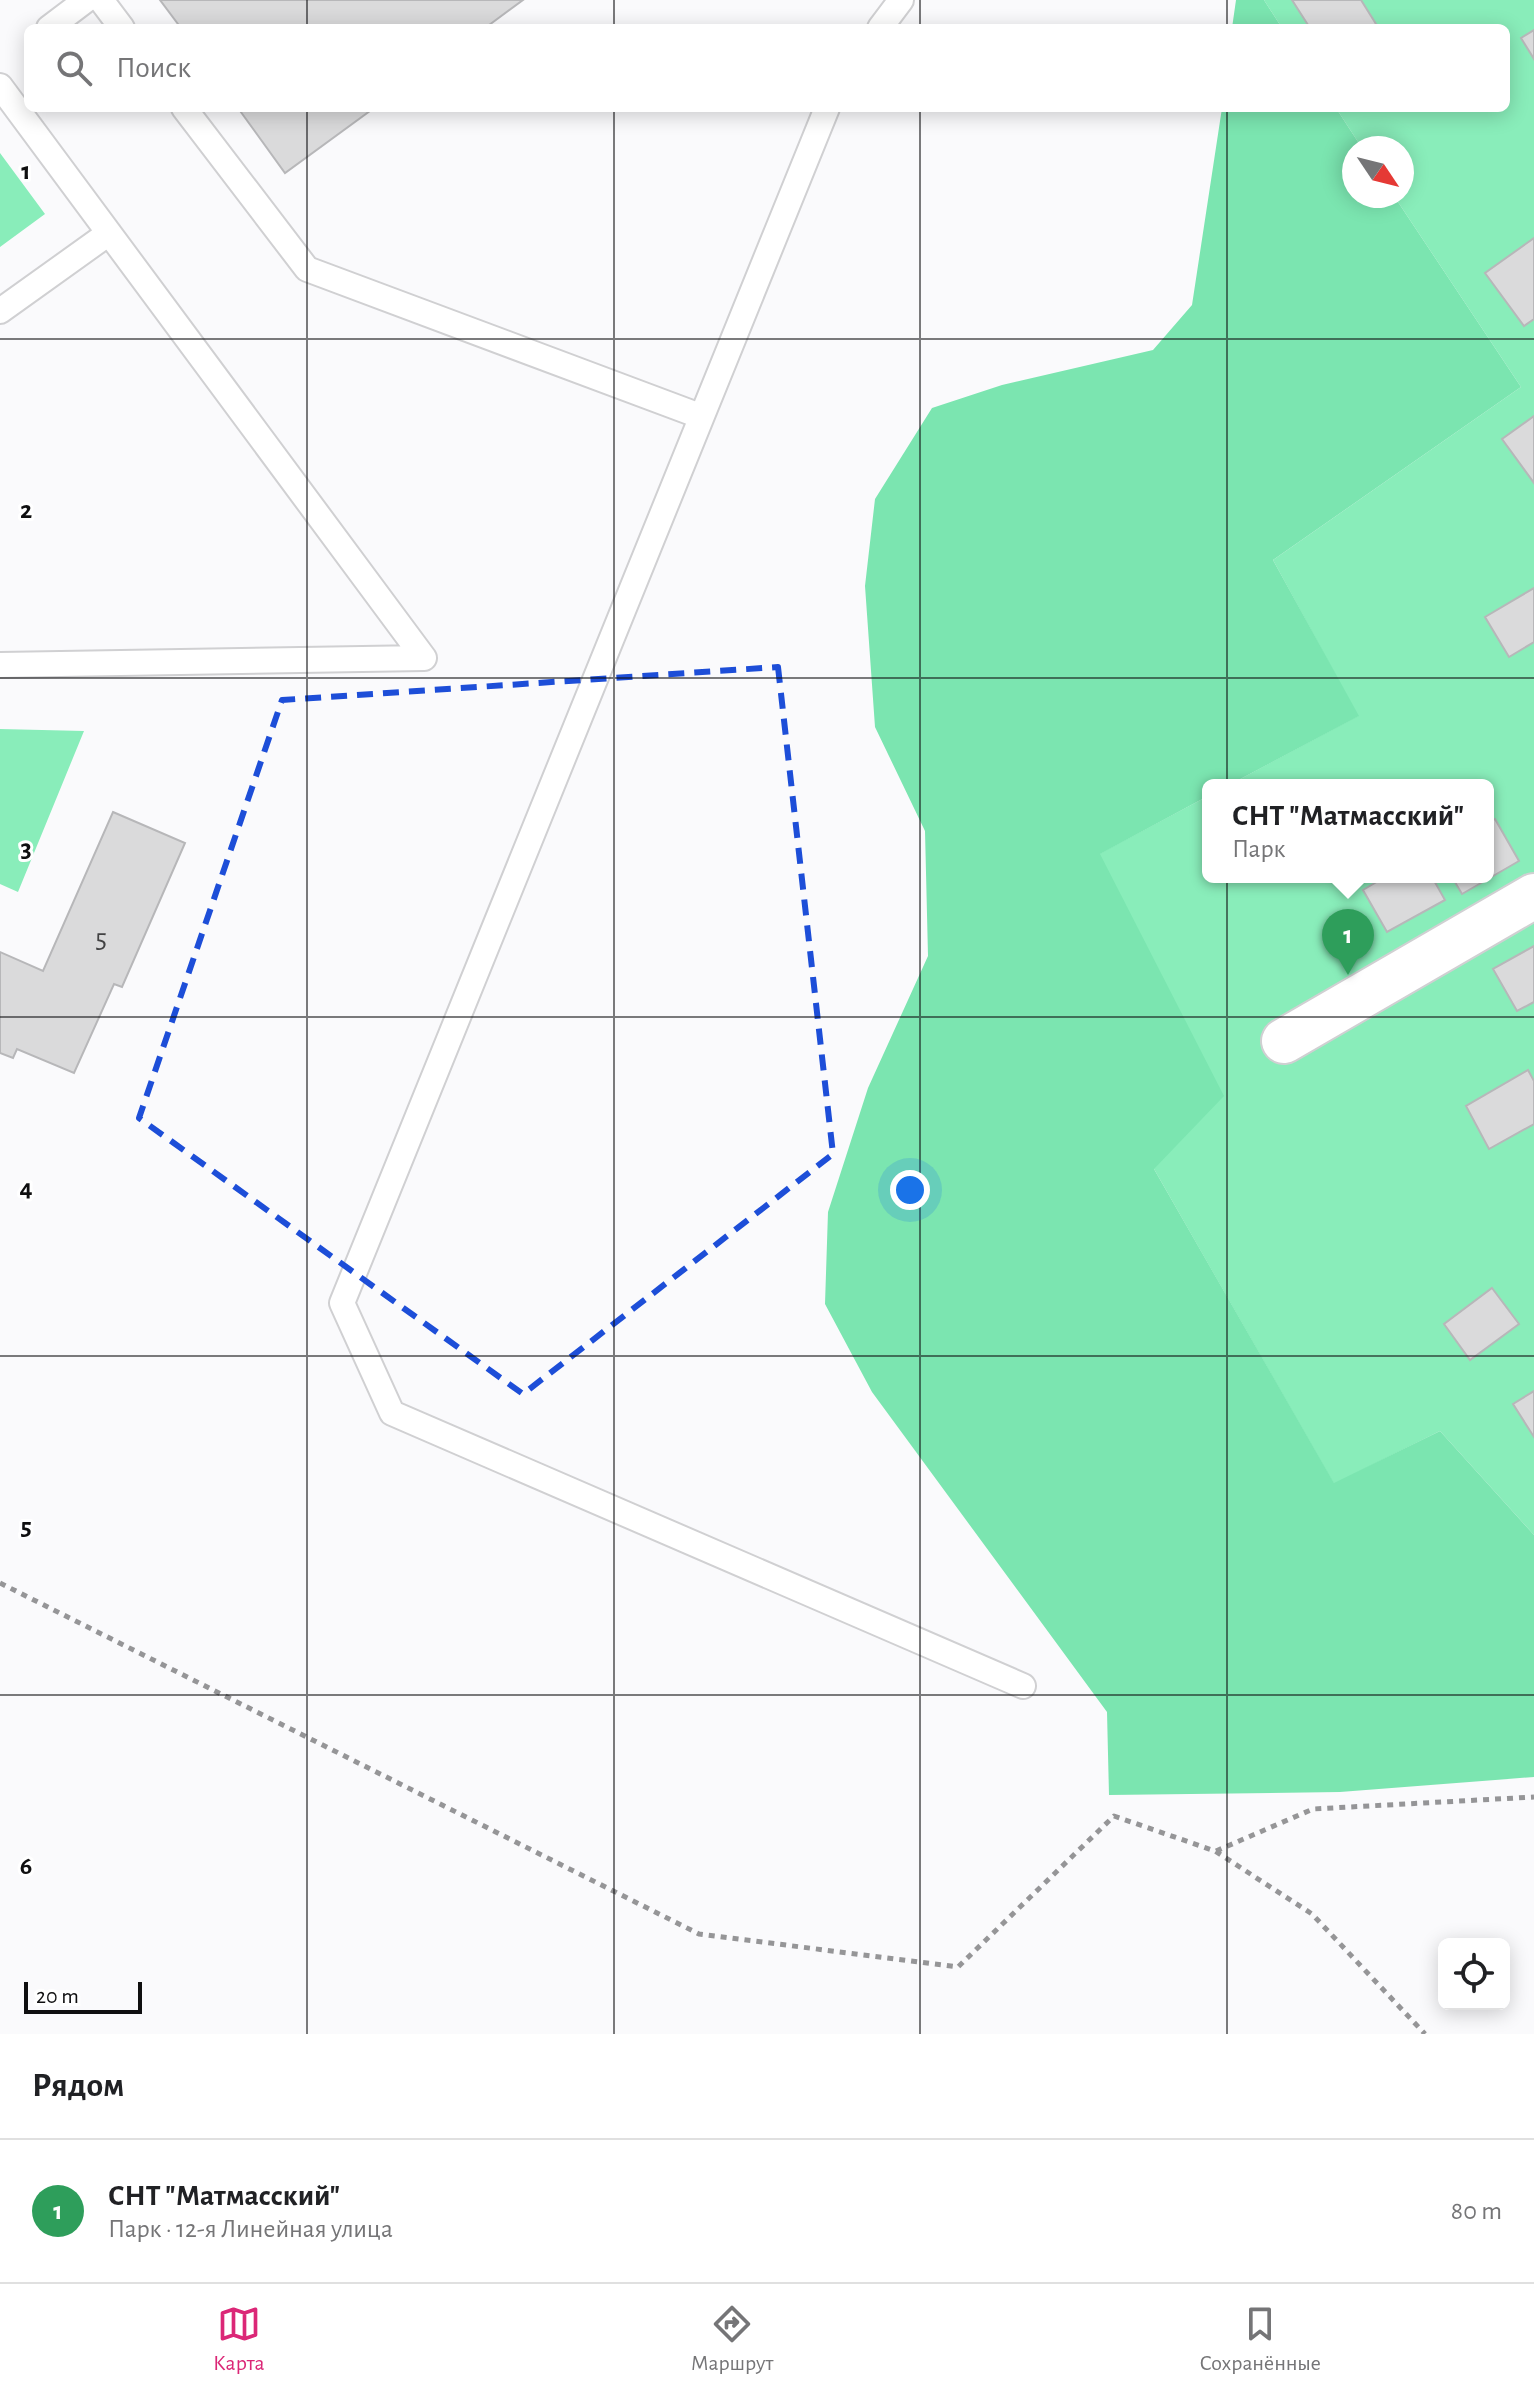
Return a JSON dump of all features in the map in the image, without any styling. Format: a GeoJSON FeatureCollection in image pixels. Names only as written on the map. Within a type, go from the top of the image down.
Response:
{"type":"FeatureCollection","features":[{"type":"Feature","properties":{"kind":"street"},"geometry":{"type":"LineString","coordinates":[[1284,1041],[1534,896]]}},
{"type":"Feature","properties":{"kind":"lane"},"geometry":{"type":"LineString","coordinates":[[54,24],[86,0]]}},
{"type":"Feature","properties":{"kind":"lane"},"geometry":{"type":"LineString","coordinates":[[101,0],[119,24]]}},
{"type":"Feature","properties":{"kind":"lane"},"geometry":{"type":"LineString","coordinates":[[883,24],[901,0]]}},
{"type":"Feature","properties":{"kind":"lane"},"geometry":{"type":"LineString","coordinates":[[0,86],[424,658],[0,665]]}},
{"type":"Feature","properties":{"kind":"lane"},"geometry":{"type":"LineString","coordinates":[[187,112],[307,269],[700,416]]}},
{"type":"Feature","properties":{"kind":"lane"},"geometry":{"type":"LineString","coordinates":[[825,112],[342,1303],[392,1413],[1023,1686]]}},
{"type":"Feature","properties":{"kind":"lane"},"geometry":{"type":"LineString","coordinates":[[0,311],[109,233]]}},
{"type":"Feature","properties":{"kind":"path"},"geometry":{"type":"LineString","coordinates":[[0,1583],[699,1934],[958,1967],[1114,1816],[1215,1851],[1312,1914],[1425,2034]]}},
{"type":"Feature","properties":{"kind":"path"},"geometry":{"type":"LineString","coordinates":[[1215,1851],[1313,1809],[1534,1797]]}},
{"type":"Feature","properties":{"kind":"highlighted area"},"geometry":{"type":"Polygon","coordinates":[[[778,667],[833,1154],[523,1394],[139,1118],[282,700],[778,667]]]}},
{"type":"Feature","properties":{"kind":"green space"},"geometry":{"type":"Polygon","coordinates":[[[1236,0],[1264,0],[1279,24],[1233,24],[1236,0]]]}},
{"type":"Feature","properties":{"kind":"green space"},"geometry":{"type":"Polygon","coordinates":[[[1264,0],[1534,0],[1534,1535],[1440,1431],[1334,1484],[1154,1169],[1099,854],[1202,799],[1202,883],[1494,883],[1494,779],[1240,779],[1358,716],[1273,560],[1521,387],[1402,208],[1414,208],[1414,136],[1354,136],[1339,112],[1510,112],[1510,24],[1279,24],[1264,0]]]}},
{"type":"Feature","properties":{"kind":"green space"},"geometry":{"type":"Polygon","coordinates":[[[1221,112],[1339,112],[1354,136],[1342,136],[1342,208],[1402,208],[1521,387],[1273,560],[1359,716],[1240,779],[1202,779],[1202,799],[1100,854],[1224,1096],[1154,1169],[1334,1483],[1440,1431],[1534,1535],[1534,1777],[1340,1792],[1109,1795],[1107,1712],[872,1392],[825,1304],[828,1212],[868,1088],[928,956],[925,831],[875,727],[865,586],[875,499],[932,408],[1002,385],[1153,350],[1192,305],[1221,112]]]}},
{"type":"Feature","properties":{"kind":"green space"},"geometry":{"type":"Polygon","coordinates":[[[0,153],[45,214],[0,247],[0,153]]]}},
{"type":"Feature","properties":{"kind":"green space"},"geometry":{"type":"Polygon","coordinates":[[[0,729],[84,731],[18,892],[0,884],[0,729]]]}},
{"type":"Feature","properties":{"kind":"building"},"geometry":{"type":"Polygon","coordinates":[[[160,0],[523,0],[490,24],[178,24],[160,0]]]}},
{"type":"Feature","properties":{"kind":"building"},"geometry":{"type":"Polygon","coordinates":[[[1292,0],[1361,0],[1376,24],[1307,24],[1292,0]]]}},
{"type":"Feature","properties":{"kind":"building"},"geometry":{"type":"Polygon","coordinates":[[[1534,30],[1534,59],[1521,38],[1534,30]]]}},
{"type":"Feature","properties":{"kind":"building"},"geometry":{"type":"Polygon","coordinates":[[[241,112],[369,112],[285,173],[241,112]]]}},
{"type":"Feature","properties":{"kind":"building"},"geometry":{"type":"Polygon","coordinates":[[[1534,238],[1534,319],[1524,326],[1485,273],[1534,238]]]}},
{"type":"Feature","properties":{"kind":"building"},"geometry":{"type":"Polygon","coordinates":[[[1534,416],[1534,483],[1502,439],[1534,416]]]}},
{"type":"Feature","properties":{"kind":"building"},"geometry":{"type":"Polygon","coordinates":[[[1534,588],[1534,642],[1509,657],[1485,617],[1534,588]]]}},
{"type":"Feature","properties":{"kind":"building"},"geometry":{"type":"Polygon","coordinates":[[[113,812],[185,843],[122,987],[114,984],[74,1073],[17,1049],[13,1058],[0,1053],[0,952],[43,971],[113,812]]]}},
{"type":"Feature","properties":{"kind":"building"},"geometry":{"type":"Polygon","coordinates":[[[1494,820],[1519,861],[1494,875],[1494,820]]]}},
{"type":"Feature","properties":{"kind":"building"},"geometry":{"type":"Polygon","coordinates":[[[1375,883],[1435,883],[1445,900],[1387,932],[1363,890],[1375,883]]]}},
{"type":"Feature","properties":{"kind":"building"},"geometry":{"type":"Polygon","coordinates":[[[1456,883],[1481,883],[1462,894],[1456,883]]]}},
{"type":"Feature","properties":{"kind":"building"},"geometry":{"type":"Polygon","coordinates":[[[1534,946],[1534,1002],[1517,1011],[1493,969],[1534,946]]]}},
{"type":"Feature","properties":{"kind":"building"},"geometry":{"type":"Polygon","coordinates":[[[1528,1070],[1534,1081],[1534,1124],[1489,1149],[1466,1106],[1528,1070]]]}},
{"type":"Feature","properties":{"kind":"building"},"geometry":{"type":"Polygon","coordinates":[[[1492,1288],[1519,1324],[1470,1360],[1444,1324],[1492,1288]]]}},
{"type":"Feature","properties":{"kind":"building"},"geometry":{"type":"Polygon","coordinates":[[[1534,1391],[1534,1437],[1513,1404],[1534,1391]]]}},
{"type":"Feature","properties":{"kind":"place","name":"СНТ \"Матмасский\""},"geometry":{"type":"Point","coordinates":[1348,975]}}]}
